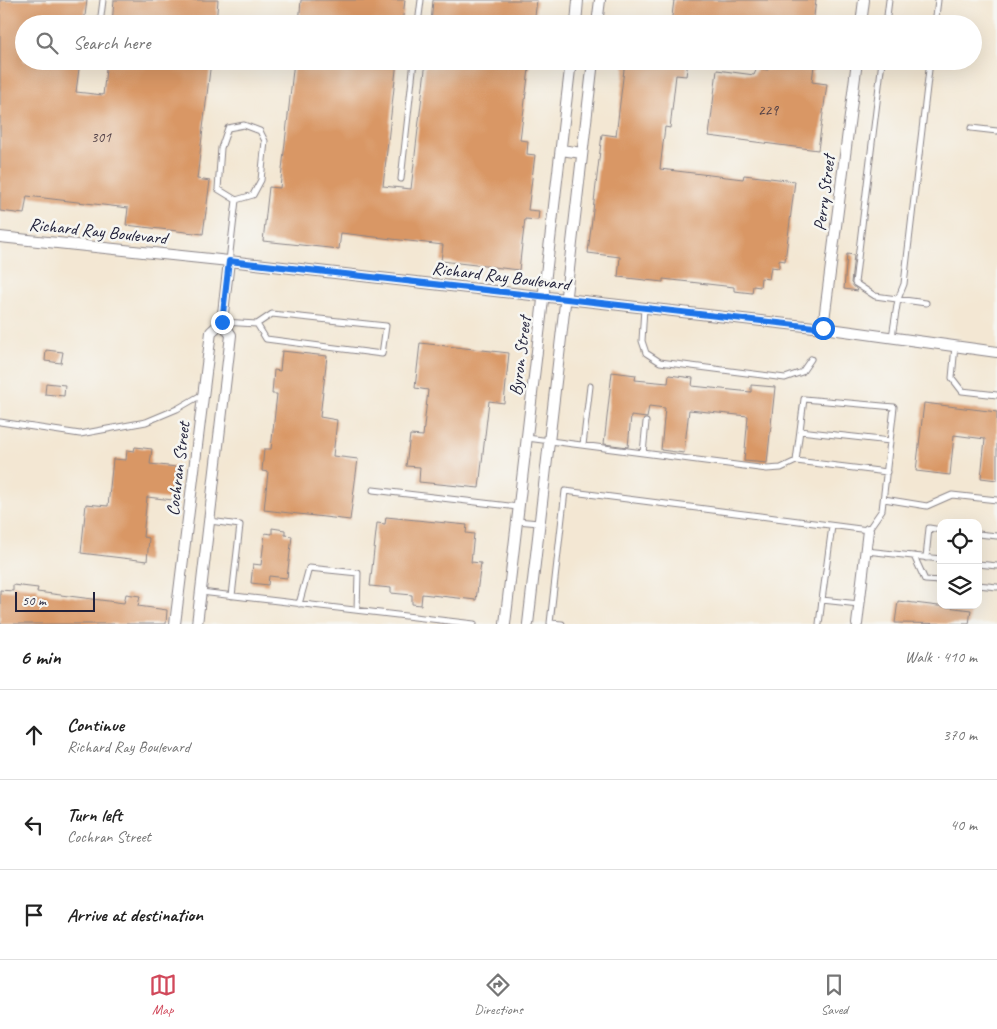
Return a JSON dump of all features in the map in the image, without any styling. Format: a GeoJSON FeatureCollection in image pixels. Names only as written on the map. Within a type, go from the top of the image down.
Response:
{"type":"FeatureCollection","features":[{"type":"Feature","properties":{"kind":"street"},"geometry":{"type":"LineString","coordinates":[[577,15],[578,0]]}},
{"type":"Feature","properties":{"kind":"street"},"geometry":{"type":"LineString","coordinates":[[598,15],[600,0]]}},
{"type":"Feature","properties":{"kind":"street"},"geometry":{"type":"LineString","coordinates":[[862,15],[864,0]]}},
{"type":"Feature","properties":{"kind":"street","name":"Byron Street"},"geometry":{"type":"LineString","coordinates":[[505,624],[570,70]]}},
{"type":"Feature","properties":{"kind":"street"},"geometry":{"type":"LineString","coordinates":[[528,624],[592,70]]}},
{"type":"Feature","properties":{"kind":"street","name":"Perry Street"},"geometry":{"type":"LineString","coordinates":[[823,328],[856,70]]}},
{"type":"Feature","properties":{"kind":"street"},"geometry":{"type":"LineString","coordinates":[[561,150],[582,153]]}},
{"type":"Feature","properties":{"kind":"street","name":"Richard Ray Boulevard"},"geometry":{"type":"LineString","coordinates":[[0,237],[823,328],[997,352]]}},
{"type":"Feature","properties":{"kind":"street","name":"Cochran Street"},"geometry":{"type":"LineString","coordinates":[[197,624],[230,335],[222,322],[229,261]]}},
{"type":"Feature","properties":{"kind":"street","name":"Cochran Street"},"geometry":{"type":"LineString","coordinates":[[176,624],[211,332],[222,322]]}},
{"type":"Feature","properties":{"kind":"street"},"geometry":{"type":"LineString","coordinates":[[856,624],[868,530]]}},
{"type":"Feature","properties":{"kind":"lane"},"geometry":{"type":"LineString","coordinates":[[101,15],[103,0]]}},
{"type":"Feature","properties":{"kind":"lane"},"geometry":{"type":"LineString","coordinates":[[419,15],[421,0]]}},
{"type":"Feature","properties":{"kind":"lane"},"geometry":{"type":"LineString","coordinates":[[887,15],[889,0]]}},
{"type":"Feature","properties":{"kind":"lane"},"geometry":{"type":"LineString","coordinates":[[936,15],[938,0]]}},
{"type":"Feature","properties":{"kind":"lane"},"geometry":{"type":"LineString","coordinates":[[401,179],[413,70]]}},
{"type":"Feature","properties":{"kind":"lane"},"geometry":{"type":"LineString","coordinates":[[881,70],[855,283],[875,296],[926,303]]}},
{"type":"Feature","properties":{"kind":"lane"},"geometry":{"type":"LineString","coordinates":[[892,338],[898,299],[904,284],[929,70]]}},
{"type":"Feature","properties":{"kind":"lane"},"geometry":{"type":"LineString","coordinates":[[244,125],[260,131],[264,141],[261,180],[252,195],[236,200],[218,188],[221,148],[228,128],[244,125]]}},
{"type":"Feature","properties":{"kind":"lane"},"geometry":{"type":"LineString","coordinates":[[971,128],[997,131]]}},
{"type":"Feature","properties":{"kind":"lane"},"geometry":{"type":"LineString","coordinates":[[229,261],[236,200]]}},
{"type":"Feature","properties":{"kind":"lane"},"geometry":{"type":"LineString","coordinates":[[644,308],[642,341],[646,353],[660,362],[786,378],[802,372],[811,359]]}},
{"type":"Feature","properties":{"kind":"lane"},"geometry":{"type":"LineString","coordinates":[[222,322],[257,324],[272,314],[386,326],[382,354],[266,339],[257,324]]}},
{"type":"Feature","properties":{"kind":"lane"},"geometry":{"type":"LineString","coordinates":[[955,346],[952,378],[962,391],[997,395]]}},
{"type":"Feature","properties":{"kind":"lane"},"geometry":{"type":"LineString","coordinates":[[583,445],[590,386]]}},
{"type":"Feature","properties":{"kind":"lane"},"geometry":{"type":"LineString","coordinates":[[0,422],[80,434],[146,422],[177,410],[203,394]]}},
{"type":"Feature","properties":{"kind":"lane"},"geometry":{"type":"LineString","coordinates":[[562,624],[550,623],[566,491],[868,530],[882,510],[894,407],[804,399],[796,461]]}},
{"type":"Feature","properties":{"kind":"lane"},"geometry":{"type":"LineString","coordinates":[[643,453],[646,422]]}},
{"type":"Feature","properties":{"kind":"lane"},"geometry":{"type":"LineString","coordinates":[[800,431],[890,441]]}},
{"type":"Feature","properties":{"kind":"lane"},"geometry":{"type":"LineString","coordinates":[[527,438],[767,469],[781,468],[796,461],[887,472]]}},
{"type":"Feature","properties":{"kind":"lane"},"geometry":{"type":"LineString","coordinates":[[373,490],[519,507]]}},
{"type":"Feature","properties":{"kind":"lane"},"geometry":{"type":"LineString","coordinates":[[884,499],[927,506],[952,495],[997,500]]}},
{"type":"Feature","properties":{"kind":"lane"},"geometry":{"type":"LineString","coordinates":[[209,521],[240,525],[232,596]]}},
{"type":"Feature","properties":{"kind":"lane"},"geometry":{"type":"LineString","coordinates":[[517,521],[540,523]]}},
{"type":"Feature","properties":{"kind":"lane"},"geometry":{"type":"LineString","coordinates":[[819,624],[832,526]]}},
{"type":"Feature","properties":{"kind":"lane"},"geometry":{"type":"LineString","coordinates":[[926,558],[929,528],[937,529]]}},
{"type":"Feature","properties":{"kind":"lane"},"geometry":{"type":"LineString","coordinates":[[982,534],[997,536]]}},
{"type":"Feature","properties":{"kind":"lane"},"geometry":{"type":"LineString","coordinates":[[865,551],[937,559]]}},
{"type":"Feature","properties":{"kind":"lane"},"geometry":{"type":"LineString","coordinates":[[914,556],[925,580],[937,581]]}},
{"type":"Feature","properties":{"kind":"lane"},"geometry":{"type":"LineString","coordinates":[[982,564],[997,566]]}},
{"type":"Feature","properties":{"kind":"lane"},"geometry":{"type":"LineString","coordinates":[[299,604],[309,568],[358,573],[357,610]]}},
{"type":"Feature","properties":{"kind":"lane"},"geometry":{"type":"LineString","coordinates":[[982,585],[997,587]]}},
{"type":"Feature","properties":{"kind":"lane"},"geometry":{"type":"LineString","coordinates":[[201,592],[474,624]]}},
{"type":"Feature","properties":{"kind":"lane"},"geometry":{"type":"LineString","coordinates":[[822,600],[859,604]]}},
{"type":"Feature","properties":{"kind":"building"},"geometry":{"type":"Polygon","coordinates":[[[0,0],[87,0],[85,15],[15,15],[15,70],[79,70],[76,92],[103,95],[106,70],[210,70],[197,179],[210,181],[203,234],[126,225],[128,208],[27,196],[24,214],[0,211],[0,0]]]}},
{"type":"Feature","properties":{"kind":"building"},"geometry":{"type":"Polygon","coordinates":[[[114,0],[218,0],[217,15],[113,15],[114,0]]]}},
{"type":"Feature","properties":{"kind":"building"},"geometry":{"type":"Polygon","coordinates":[[[301,0],[405,0],[403,15],[300,15],[301,0]]]}},
{"type":"Feature","properties":{"kind":"building"},"geometry":{"type":"Polygon","coordinates":[[[433,0],[537,0],[535,15],[432,15],[433,0]]]}},
{"type":"Feature","properties":{"kind":"building"},"geometry":{"type":"Polygon","coordinates":[[[674,0],[816,0],[814,15],[672,15],[674,0]]]}},
{"type":"Feature","properties":{"kind":"building"},"geometry":{"type":"Polygon","coordinates":[[[293,70],[396,70],[383,186],[411,189],[425,70],[529,70],[520,140],[528,141],[527,154],[535,155],[528,210],[539,211],[538,220],[525,219],[519,270],[441,261],[443,245],[341,233],[339,249],[263,241],[269,187],[280,188],[293,70]]]}},
{"type":"Feature","properties":{"kind":"building"},"geometry":{"type":"Polygon","coordinates":[[[624,70],[687,70],[686,76],[676,75],[670,128],[665,127],[660,169],[743,179],[744,175],[795,181],[785,261],[779,260],[779,268],[771,267],[769,279],[761,278],[760,287],[753,286],[752,293],[734,291],[734,287],[663,279],[663,282],[618,277],[620,257],[588,253],[602,134],[616,136],[624,70]]]}},
{"type":"Feature","properties":{"kind":"building"},"geometry":{"type":"Polygon","coordinates":[[[717,70],[754,75],[756,70],[813,70],[812,82],[827,84],[818,150],[709,136],[717,70]]]}},
{"type":"Feature","properties":{"kind":"building"},"geometry":{"type":"Polygon","coordinates":[[[847,254],[854,255],[851,283],[858,291],[844,289],[847,254]]]}},
{"type":"Feature","properties":{"kind":"building"},"geometry":{"type":"Polygon","coordinates":[[[420,343],[509,353],[504,403],[489,401],[479,488],[419,482],[420,467],[406,466],[410,435],[423,436],[428,390],[415,388],[420,343]]]}},
{"type":"Feature","properties":{"kind":"building"},"geometry":{"type":"Polygon","coordinates":[[[46,350],[63,352],[61,363],[45,361],[46,350]]]}},
{"type":"Feature","properties":{"kind":"building"},"geometry":{"type":"Polygon","coordinates":[[[282,351],[327,356],[320,417],[337,420],[333,456],[358,459],[350,520],[264,510],[268,472],[262,471],[264,449],[271,449],[277,394],[272,394],[274,370],[280,371],[282,351]]]}},
{"type":"Feature","properties":{"kind":"building"},"geometry":{"type":"Polygon","coordinates":[[[612,372],[636,375],[635,380],[668,383],[669,375],[693,378],[692,386],[751,392],[751,385],[775,387],[767,463],[744,461],[748,416],[689,410],[684,453],[661,450],[665,408],[649,406],[647,418],[631,416],[628,447],[604,444],[612,372]]]}},
{"type":"Feature","properties":{"kind":"building"},"geometry":{"type":"Polygon","coordinates":[[[46,383],[65,385],[64,396],[45,394],[46,383]]]}},
{"type":"Feature","properties":{"kind":"building"},"geometry":{"type":"Polygon","coordinates":[[[924,403],[997,412],[997,480],[981,478],[985,439],[954,435],[950,475],[916,471],[924,403]]]}},
{"type":"Feature","properties":{"kind":"building"},"geometry":{"type":"Polygon","coordinates":[[[135,447],[152,449],[150,464],[177,467],[173,500],[147,497],[143,537],[149,538],[147,561],[81,553],[86,504],[108,506],[113,459],[126,460],[127,450],[134,451],[135,447]]]}},
{"type":"Feature","properties":{"kind":"building"},"geometry":{"type":"Polygon","coordinates":[[[386,517],[467,525],[466,533],[474,534],[471,562],[481,563],[476,600],[422,594],[421,605],[412,604],[412,595],[391,593],[391,588],[370,586],[377,523],[385,524],[386,517]]]}},
{"type":"Feature","properties":{"kind":"building"},"geometry":{"type":"Polygon","coordinates":[[[272,528],[285,530],[285,535],[292,536],[287,578],[269,576],[268,585],[251,583],[253,564],[261,565],[265,533],[272,534],[272,528]]]}},
{"type":"Feature","properties":{"kind":"building"},"geometry":{"type":"Polygon","coordinates":[[[13,585],[38,588],[37,592],[124,603],[126,594],[140,596],[138,606],[167,610],[166,624],[0,624],[0,590],[13,591],[13,585]]]}},
{"type":"Feature","properties":{"kind":"building"},"geometry":{"type":"Polygon","coordinates":[[[898,601],[937,606],[937,609],[971,610],[969,624],[895,623],[898,601]]]}},
{"type":"Feature","properties":{"kind":"route"},"geometry":{"type":"LineString","coordinates":[[222,322],[229,261],[823,328]]}}]}
